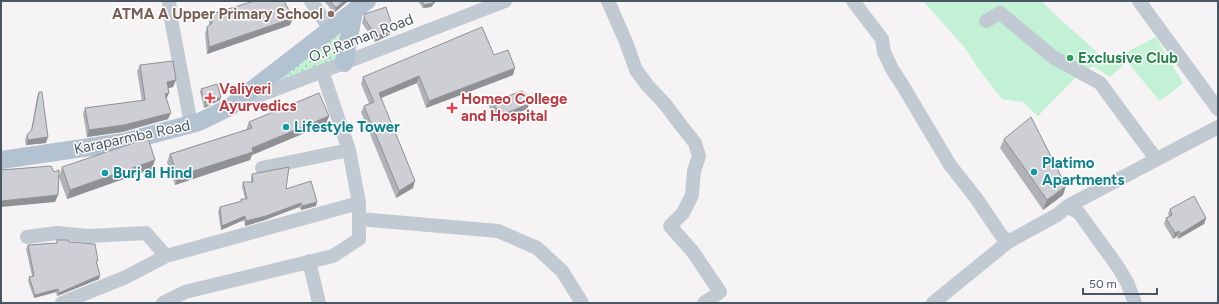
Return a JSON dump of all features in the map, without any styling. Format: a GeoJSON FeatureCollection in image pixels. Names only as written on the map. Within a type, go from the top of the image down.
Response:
{"type":"FeatureCollection","features":[{"type":"Feature","properties":{"kind":"main road","name":"Karaparmba Road"},"geometry":{"type":"LineString","coordinates":[[1,160],[124,142],[199,122],[230,107],[361,6]]}},
{"type":"Feature","properties":{"kind":"main road"},"geometry":{"type":"LineString","coordinates":[[344,63],[361,6]]}},
{"type":"Feature","properties":{"kind":"street"},"geometry":{"type":"LineString","coordinates":[[169,1],[171,19],[191,124]]}},
{"type":"Feature","properties":{"kind":"street"},"geometry":{"type":"LineString","coordinates":[[311,1],[330,30]]}},
{"type":"Feature","properties":{"kind":"street","name":"O.P.Raman Road"},"geometry":{"type":"LineString","coordinates":[[230,107],[505,1]]}},
{"type":"Feature","properties":{"kind":"street"},"geometry":{"type":"LineString","coordinates":[[608,1],[636,70],[695,143],[699,156],[694,171],[692,195],[683,213],[670,226],[693,252],[720,292],[704,303]]}},
{"type":"Feature","properties":{"kind":"street"},"geometry":{"type":"LineString","coordinates":[[853,1],[882,39],[884,52],[892,68],[950,165],[976,198],[1000,235],[1008,242]]}},
{"type":"Feature","properties":{"kind":"street"},"geometry":{"type":"LineString","coordinates":[[1139,1],[1218,109]]}},
{"type":"Feature","properties":{"kind":"street"},"geometry":{"type":"LineString","coordinates":[[986,21],[1000,13],[1053,57],[1100,83],[1156,159]]}},
{"type":"Feature","properties":{"kind":"street"},"geometry":{"type":"LineString","coordinates":[[163,303],[185,292],[333,256],[359,239],[360,203],[349,150],[322,71]]}},
{"type":"Feature","properties":{"kind":"street"},"geometry":{"type":"LineString","coordinates":[[933,303],[1008,242],[1057,215],[1068,206],[1218,127]]}},
{"type":"Feature","properties":{"kind":"street"},"geometry":{"type":"LineString","coordinates":[[262,168],[349,150]]}},
{"type":"Feature","properties":{"kind":"street"},"geometry":{"type":"LineString","coordinates":[[62,303],[126,277],[166,256],[360,203]]}},
{"type":"Feature","properties":{"kind":"street"},"geometry":{"type":"LineString","coordinates":[[1068,206],[1079,213],[1118,267],[1127,282],[1136,303]]}},
{"type":"Feature","properties":{"kind":"street"},"geometry":{"type":"LineString","coordinates":[[360,218],[498,231],[537,248],[562,271],[582,303]]}},
{"type":"Feature","properties":{"kind":"street"},"geometry":{"type":"LineString","coordinates":[[27,237],[57,233],[89,236],[146,233],[166,256]]}},
{"type":"Feature","properties":{"kind":"street"},"geometry":{"type":"LineString","coordinates":[[309,262],[318,303]]}},
{"type":"Feature","properties":{"kind":"green space","name":"Exclusive Club"},"geometry":{"type":"Polygon","coordinates":[[[923,1],[1042,1],[1098,54],[1121,55],[1156,37],[1183,83],[1160,101],[1127,62],[1110,77],[1093,66],[1079,74],[1038,116],[1023,102],[1002,99],[978,68],[965,48],[923,1]]]}},
{"type":"Feature","properties":{"kind":"green space"},"geometry":{"type":"Polygon","coordinates":[[[350,18],[344,63],[251,95],[350,18]]]}},
{"type":"Feature","properties":{"kind":"building"},"geometry":{"type":"Polygon","coordinates":[[[254,1],[284,1],[293,18],[209,47],[207,27],[212,23],[212,14],[254,1]]]}},
{"type":"Feature","properties":{"kind":"building"},"geometry":{"type":"Polygon","coordinates":[[[330,1],[344,1],[336,8],[330,1]]]}},
{"type":"Feature","properties":{"kind":"building"},"geometry":{"type":"Polygon","coordinates":[[[422,1],[434,1],[433,3],[424,5],[422,1]]]}},
{"type":"Feature","properties":{"kind":"building"},"geometry":{"type":"Polygon","coordinates":[[[386,7],[393,28],[377,37],[364,18],[365,14],[386,7]]]}},
{"type":"Feature","properties":{"kind":"building"},"geometry":{"type":"Polygon","coordinates":[[[482,27],[494,55],[508,50],[515,68],[429,101],[419,76],[379,93],[415,181],[399,191],[364,106],[374,102],[363,77],[482,27]]]}},
{"type":"Feature","properties":{"kind":"building"},"geometry":{"type":"Polygon","coordinates":[[[173,61],[176,80],[167,82],[169,93],[165,94],[171,113],[124,125],[89,130],[85,108],[145,100],[140,65],[173,61]]]}},
{"type":"Feature","properties":{"kind":"building"},"geometry":{"type":"Polygon","coordinates":[[[217,84],[221,97],[206,104],[201,89],[217,84]]]}},
{"type":"Feature","properties":{"kind":"building"},"geometry":{"type":"Polygon","coordinates":[[[522,91],[528,96],[529,104],[498,116],[496,107],[491,102],[522,91]]]}},
{"type":"Feature","properties":{"kind":"building"},"geometry":{"type":"Polygon","coordinates":[[[39,92],[42,92],[48,137],[28,140],[27,135],[32,129],[39,92]]]}},
{"type":"Feature","properties":{"kind":"building"},"geometry":{"type":"Polygon","coordinates":[[[319,93],[329,116],[252,148],[253,152],[178,176],[170,154],[252,128],[249,122],[319,93]]]}},
{"type":"Feature","properties":{"kind":"building","name":"Platimo Apartments"},"geometry":{"type":"Polygon","coordinates":[[[1031,117],[1066,186],[1047,200],[1004,139],[1031,117]]]}},
{"type":"Feature","properties":{"kind":"building","name":"Burj al Hind"},"geometry":{"type":"Polygon","coordinates":[[[148,138],[155,160],[70,190],[62,167],[148,138]]]}},
{"type":"Feature","properties":{"kind":"building"},"geometry":{"type":"Polygon","coordinates":[[[51,166],[54,172],[59,170],[58,195],[1,201],[1,170],[51,166]]]}},
{"type":"Feature","properties":{"kind":"building"},"geometry":{"type":"Polygon","coordinates":[[[289,167],[286,189],[311,181],[317,202],[302,206],[301,203],[266,216],[246,221],[245,216],[222,226],[220,207],[242,201],[241,199],[247,199],[243,182],[253,182],[252,174],[289,167]]]}},
{"type":"Feature","properties":{"kind":"building"},"geometry":{"type":"Polygon","coordinates":[[[1194,196],[1206,218],[1180,234],[1179,231],[1175,233],[1166,218],[1172,215],[1170,209],[1194,196]]]}},
{"type":"Feature","properties":{"kind":"building"},"geometry":{"type":"Polygon","coordinates":[[[57,240],[95,244],[98,261],[96,261],[100,275],[59,293],[58,289],[35,295],[29,277],[34,276],[28,245],[57,243],[57,240]]]}},
{"type":"Feature","properties":{"kind":"place","name":"ATMA A Upper Primary School"},"geometry":{"type":"Point","coordinates":[331,14]}},
{"type":"Feature","properties":{"kind":"place","name":"Exclusive Club"},"geometry":{"type":"Point","coordinates":[1070,58]}},
{"type":"Feature","properties":{"kind":"place","name":"Valiyeri Ayurvedics"},"geometry":{"type":"Point","coordinates":[210,98]}},
{"type":"Feature","properties":{"kind":"place","name":"Homeo College and Hospital"},"geometry":{"type":"Point","coordinates":[452,108]}},
{"type":"Feature","properties":{"kind":"place","name":"Lifestyle Tower"},"geometry":{"type":"Point","coordinates":[286,127]}},
{"type":"Feature","properties":{"kind":"place","name":"Platimo Apartments"},"geometry":{"type":"Point","coordinates":[1034,172]}},
{"type":"Feature","properties":{"kind":"place","name":"Burj al Hind"},"geometry":{"type":"Point","coordinates":[105,173]}}]}
